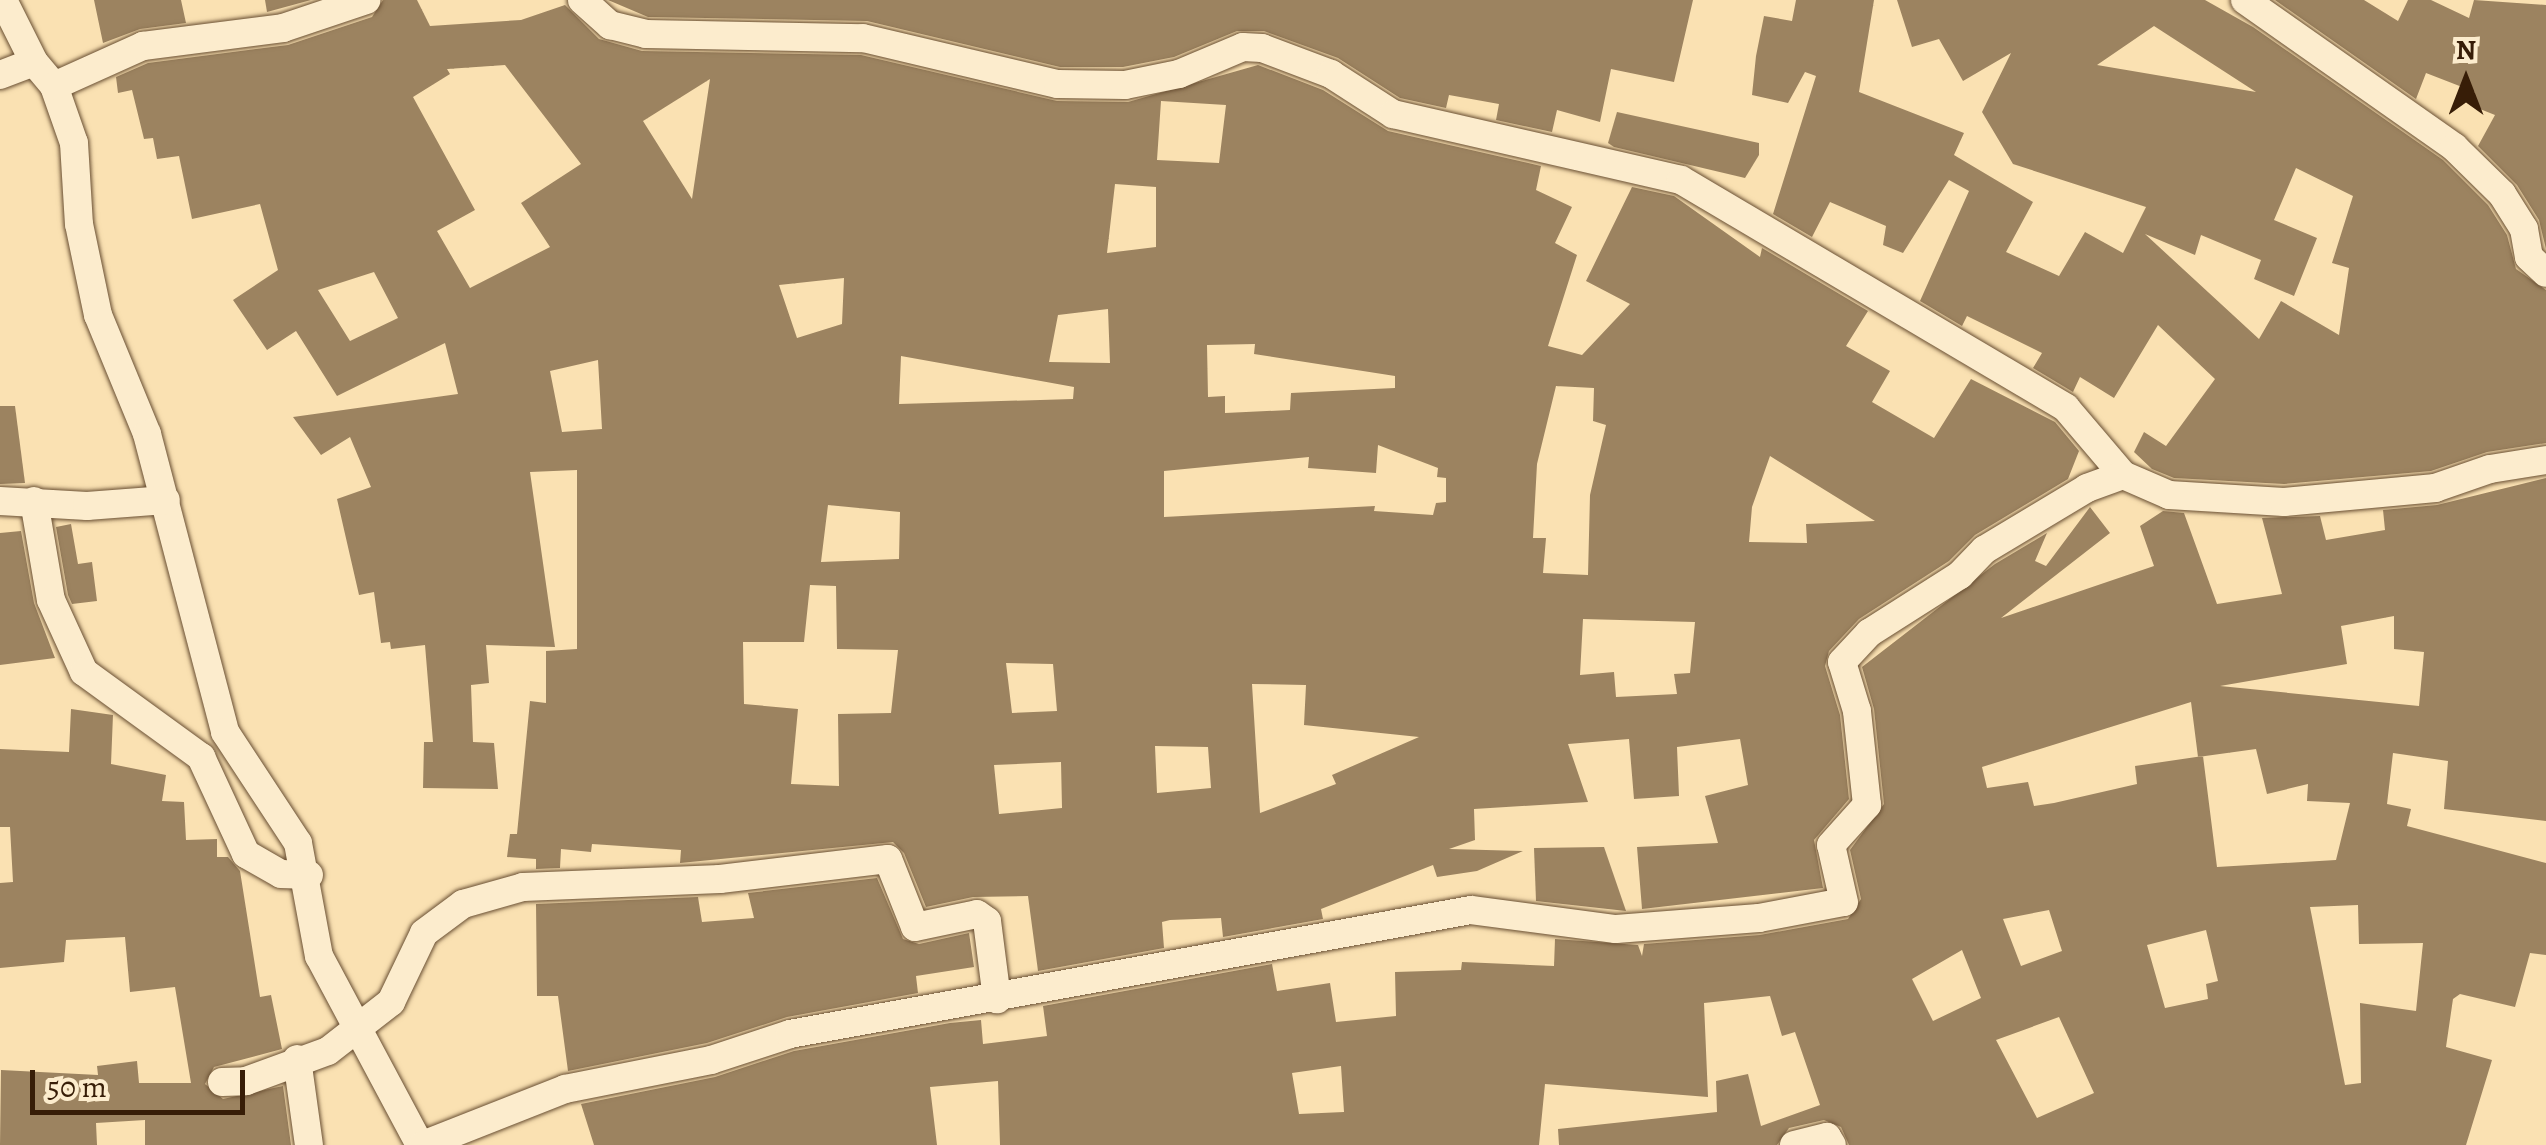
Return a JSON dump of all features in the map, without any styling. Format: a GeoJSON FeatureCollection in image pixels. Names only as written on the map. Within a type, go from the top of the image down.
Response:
{"type":"FeatureCollection","features":[{"type":"Feature","properties":{"kind":"street"},"geometry":{"type":"LineString","coordinates":[[2,0],[34,62],[54,86],[74,142],[79,224],[98,315],[166,500],[225,732],[298,843],[308,876],[319,956],[422,1145],[566,1089],[712,1060],[790,1034],[1470,910],[1616,929],[1759,918],[1844,902],[1831,846],[1867,804],[1857,711],[1842,662],[1869,633],[1960,575],[1984,550],[2087,488],[2123,475]]}},
{"type":"Feature","properties":{"kind":"street"},"geometry":{"type":"LineString","coordinates":[[54,86],[142,46],[283,28],[366,0]]}},
{"type":"Feature","properties":{"kind":"street"},"geometry":{"type":"LineString","coordinates":[[582,0],[610,25],[646,34],[863,38],[1058,84],[1125,84],[1180,74],[1243,47],[1262,48],[1331,74],[1393,114],[1681,180],[2066,408],[2123,475],[2169,495],[2284,502],[2435,488],[2490,468],[2546,460]]}},
{"type":"Feature","properties":{"kind":"street"},"geometry":{"type":"LineString","coordinates":[[2245,0],[2454,147],[2502,194],[2524,229],[2530,256],[2546,273]]}},
{"type":"Feature","properties":{"kind":"street"},"geometry":{"type":"LineString","coordinates":[[0,76],[34,62]]}},
{"type":"Feature","properties":{"kind":"street"},"geometry":{"type":"LineString","coordinates":[[0,502],[87,506],[166,500]]}},
{"type":"Feature","properties":{"kind":"street"},"geometry":{"type":"LineString","coordinates":[[34,502],[51,600],[84,672],[201,757],[246,854],[282,874],[308,876]]}},
{"type":"Feature","properties":{"kind":"street"},"geometry":{"type":"LineString","coordinates":[[222,1082],[246,1081],[297,1059],[328,1051],[391,1002],[424,934],[463,904],[522,887],[720,879],[880,859],[894,862],[914,927],[977,914],[987,920],[997,998]]}},
{"type":"Feature","properties":{"kind":"street"},"geometry":{"type":"LineString","coordinates":[[297,1059],[309,1145]]}},
{"type":"Feature","properties":{"kind":"street"},"geometry":{"type":"LineString","coordinates":[[1794,1145],[1827,1137],[1832,1145]]}},
{"type":"Feature","properties":{"kind":"building"},"geometry":{"type":"Polygon","coordinates":[[[94,0],[181,0],[186,23],[140,29],[103,43],[94,0]]]}},
{"type":"Feature","properties":{"kind":"building"},"geometry":{"type":"Polygon","coordinates":[[[265,0],[311,0],[267,12],[265,0]]]}},
{"type":"Feature","properties":{"kind":"building"},"geometry":{"type":"Polygon","coordinates":[[[383,0],[417,0],[430,26],[521,20],[565,5],[599,39],[642,51],[861,55],[1057,101],[1128,102],[1258,65],[1323,90],[1388,131],[1541,166],[1536,190],[1572,207],[1555,243],[1577,255],[1548,346],[1582,355],[1630,304],[1586,281],[1632,187],[1674,196],[1760,257],[1762,248],[1868,311],[1846,346],[1890,371],[1872,402],[1934,438],[1971,379],[2055,422],[2079,451],[2068,479],[1975,535],[1949,561],[1859,619],[1829,651],[1825,666],[1840,715],[1849,799],[1814,840],[1823,888],[1642,909],[1637,847],[1718,843],[1705,796],[1748,785],[1740,739],[1677,747],[1679,796],[1634,799],[1629,739],[1568,744],[1588,802],[1474,809],[1475,840],[1449,849],[1523,851],[1477,871],[1437,877],[1433,865],[1321,909],[1323,919],[1223,937],[1221,918],[1170,920],[1162,922],[1164,948],[1038,971],[1028,896],[973,897],[926,907],[904,853],[893,842],[680,863],[681,850],[592,844],[591,852],[561,849],[560,868],[536,869],[536,859],[507,857],[510,834],[517,834],[530,701],[546,703],[546,651],[577,649],[577,470],[530,472],[555,647],[486,645],[489,683],[471,685],[473,742],[494,743],[498,789],[423,788],[424,742],[433,742],[425,645],[391,649],[390,642],[381,643],[374,592],[359,595],[337,499],[371,487],[350,437],[321,455],[293,417],[458,394],[445,343],[337,396],[296,331],[267,350],[233,300],[278,270],[260,204],[192,219],[179,156],[157,159],[153,138],[144,139],[132,90],[118,93],[116,77],[148,63],[288,45],[372,17],[383,0]],[[505,65],[447,69],[450,74],[413,97],[475,210],[437,231],[470,288],[550,247],[521,203],[581,164],[505,65]],[[710,79],[643,121],[692,199],[710,79]],[[1161,101],[1157,160],[1219,163],[1226,105],[1161,101]],[[1115,184],[1107,253],[1156,247],[1156,187],[1115,184]],[[374,272],[318,290],[350,341],[398,318],[374,272]],[[844,278],[779,285],[797,338],[842,324],[844,278]],[[1108,309],[1058,315],[1049,362],[1110,363],[1108,309]],[[1255,344],[1207,345],[1208,397],[1225,396],[1225,413],[1290,410],[1291,393],[1395,388],[1395,376],[1254,354],[1255,344]],[[901,356],[899,404],[1073,399],[1074,387],[901,356]],[[598,360],[550,371],[562,432],[602,429],[598,360]],[[1556,386],[1537,464],[1533,538],[1546,538],[1543,573],[1588,575],[1590,495],[1606,425],[1593,421],[1594,388],[1556,386]],[[1378,445],[1376,473],[1308,468],[1309,457],[1164,471],[1164,517],[1375,506],[1374,511],[1433,515],[1436,503],[1446,502],[1446,478],[1437,477],[1438,468],[1378,445]],[[1770,456],[1752,507],[1749,542],[1807,543],[1806,524],[1875,521],[1770,456]],[[828,505],[821,562],[899,559],[900,512],[828,505]],[[810,585],[804,642],[743,642],[744,704],[798,709],[791,784],[839,786],[838,714],[891,713],[898,650],[837,649],[836,586],[810,585]],[[1583,619],[1580,675],[1614,672],[1616,697],[1677,694],[1674,674],[1690,673],[1695,622],[1583,619]],[[1006,663],[1012,713],[1057,711],[1053,664],[1006,663]],[[1252,684],[1260,813],[1336,784],[1332,775],[1419,737],[1304,725],[1306,685],[1252,684]],[[1155,746],[1157,793],[1211,788],[1208,747],[1155,746]],[[1061,762],[994,765],[999,814],[1062,808],[1061,762]]]}},
{"type":"Feature","properties":{"kind":"building"},"geometry":{"type":"Polygon","coordinates":[[[608,0],[1693,0],[1674,82],[1611,69],[1600,122],[1557,110],[1552,132],[1496,120],[1499,104],[1449,95],[1446,108],[1400,98],[1338,58],[1264,31],[1237,31],[1174,57],[1123,67],[1060,67],[867,21],[648,17],[608,0]]]}},
{"type":"Feature","properties":{"kind":"building"},"geometry":{"type":"Polygon","coordinates":[[[1796,0],[1874,0],[1859,92],[1964,133],[1954,155],[2033,202],[2006,252],[2059,276],[2085,232],[2123,253],[2146,207],[2013,164],[1982,112],[2011,53],[1963,81],[1939,39],[1912,47],[1897,0],[2205,0],[2253,27],[2443,160],[2488,205],[2507,235],[2516,269],[2546,290],[2546,443],[2487,452],[2431,471],[2284,484],[2174,478],[2152,469],[2134,452],[2144,432],[2166,446],[2215,379],[2158,325],[2114,398],[2080,377],[2073,392],[2033,368],[2042,353],[1967,316],[1962,326],[1920,301],[1969,191],[1949,180],[1903,253],[1883,245],[1886,226],[1830,202],[1812,237],[1773,214],[1816,76],[1805,72],[1788,103],[1752,95],[1764,16],[1792,21],[1796,0]],[[2154,26],[2097,65],[2256,92],[2154,26]],[[2296,168],[2274,220],[2317,238],[2294,296],[2254,279],[2261,260],[2201,235],[2195,255],[2145,234],[2259,339],[2281,301],[2339,335],[2349,268],[2332,263],[2353,196],[2296,168]]]}},
{"type":"Feature","properties":{"kind":"building"},"geometry":{"type":"Polygon","coordinates":[[[2275,0],[2364,0],[2398,21],[2408,0],[2431,0],[2469,18],[2474,0],[2546,5],[2546,249],[2539,220],[2517,185],[2478,146],[2495,115],[2470,105],[2475,92],[2426,73],[2416,99],[2275,0]]]}},
{"type":"Feature","properties":{"kind":"building"},"geometry":{"type":"Polygon","coordinates":[[[1617,112],[1759,143],[1759,155],[1745,178],[1614,147],[1608,143],[1617,112]]]}},
{"type":"Feature","properties":{"kind":"building"},"geometry":{"type":"Polygon","coordinates":[[[0,406],[15,406],[25,483],[0,484],[0,406]]]}},
{"type":"Feature","properties":{"kind":"building"},"geometry":{"type":"Polygon","coordinates":[[[2546,478],[2546,821],[2444,809],[2448,761],[2393,753],[2387,804],[2411,809],[2407,826],[2546,863],[2546,955],[2530,953],[2515,1007],[2460,994],[2453,999],[2446,1047],[2492,1060],[2466,1145],[1849,1145],[1841,1127],[1824,1120],[1789,1128],[1777,1145],[1559,1145],[1558,1129],[1717,1112],[1716,1081],[1748,1074],[1761,1126],[1820,1105],[1795,1032],[1782,1036],[1770,996],[1704,1003],[1708,1097],[1545,1084],[1539,1145],[1000,1145],[998,1081],[930,1087],[937,1145],[594,1145],[581,1104],[715,1077],[794,1051],[950,1023],[981,1020],[983,1044],[1047,1036],[1043,1006],[1272,964],[1277,991],[1330,983],[1336,1022],[1396,1016],[1395,972],[1461,970],[1462,962],[1554,966],[1555,939],[1638,945],[1642,956],[1644,944],[1760,935],[1848,919],[1861,899],[1850,850],[1884,804],[1874,709],[1862,667],[1995,564],[2047,533],[2035,561],[2046,566],[2090,507],[2110,533],[2001,618],[2154,566],[2140,526],[2163,511],[2184,513],[2217,604],[2282,594],[2262,518],[2320,516],[2326,540],[2385,530],[2383,510],[2437,505],[2546,478]],[[2394,616],[2341,626],[2347,664],[2220,686],[2419,706],[2424,652],[2394,649],[2394,616]],[[2191,702],[1982,767],[1987,788],[2028,782],[2034,806],[2137,784],[2135,766],[2198,757],[2191,702]],[[2256,749],[2203,756],[2217,867],[2336,860],[2350,803],[2307,801],[2308,784],[2267,794],[2256,749]],[[2358,905],[2310,907],[2345,1085],[2361,1083],[2360,1003],[2416,1011],[2423,943],[2359,944],[2358,905]],[[2049,910],[2003,919],[2021,966],[2062,951],[2049,910]],[[2206,930],[2147,945],[2165,1008],[2208,999],[2206,984],[2218,981],[2206,930]],[[1962,950],[1912,979],[1933,1021],[1981,998],[1962,950]],[[2059,1017],[1996,1040],[2037,1118],[2094,1093],[2059,1017]],[[1341,1066],[1292,1073],[1299,1114],[1344,1112],[1341,1066]]]}},
{"type":"Feature","properties":{"kind":"building"},"geometry":{"type":"Polygon","coordinates":[[[71,524],[78,564],[92,562],[97,601],[72,604],[68,595],[56,527],[71,524]]]}},
{"type":"Feature","properties":{"kind":"building"},"geometry":{"type":"Polygon","coordinates":[[[21,531],[34,603],[55,658],[0,665],[0,533],[21,531]]]}},
{"type":"Feature","properties":{"kind":"building"},"geometry":{"type":"Polygon","coordinates":[[[71,709],[113,715],[111,764],[166,775],[162,801],[184,802],[186,840],[217,839],[217,857],[228,857],[240,871],[260,997],[271,995],[282,1049],[214,1067],[205,1084],[223,1099],[283,1086],[291,1145],[145,1145],[145,1120],[96,1123],[97,1145],[0,1145],[1,1070],[98,1075],[97,1066],[137,1061],[139,1083],[191,1083],[175,987],[130,992],[125,937],[66,940],[64,962],[0,968],[0,883],[13,882],[10,827],[0,827],[0,749],[69,752],[71,709]]]}},
{"type":"Feature","properties":{"kind":"building"},"geometry":{"type":"Polygon","coordinates":[[[1604,847],[1626,911],[1536,901],[1534,848],[1604,847]]]}},
{"type":"Feature","properties":{"kind":"building"},"geometry":{"type":"Polygon","coordinates":[[[877,878],[903,939],[919,944],[969,933],[974,967],[916,976],[918,993],[787,1017],[707,1043],[568,1071],[558,996],[537,996],[536,904],[698,897],[702,922],[754,918],[748,893],[877,878]]]}}]}
